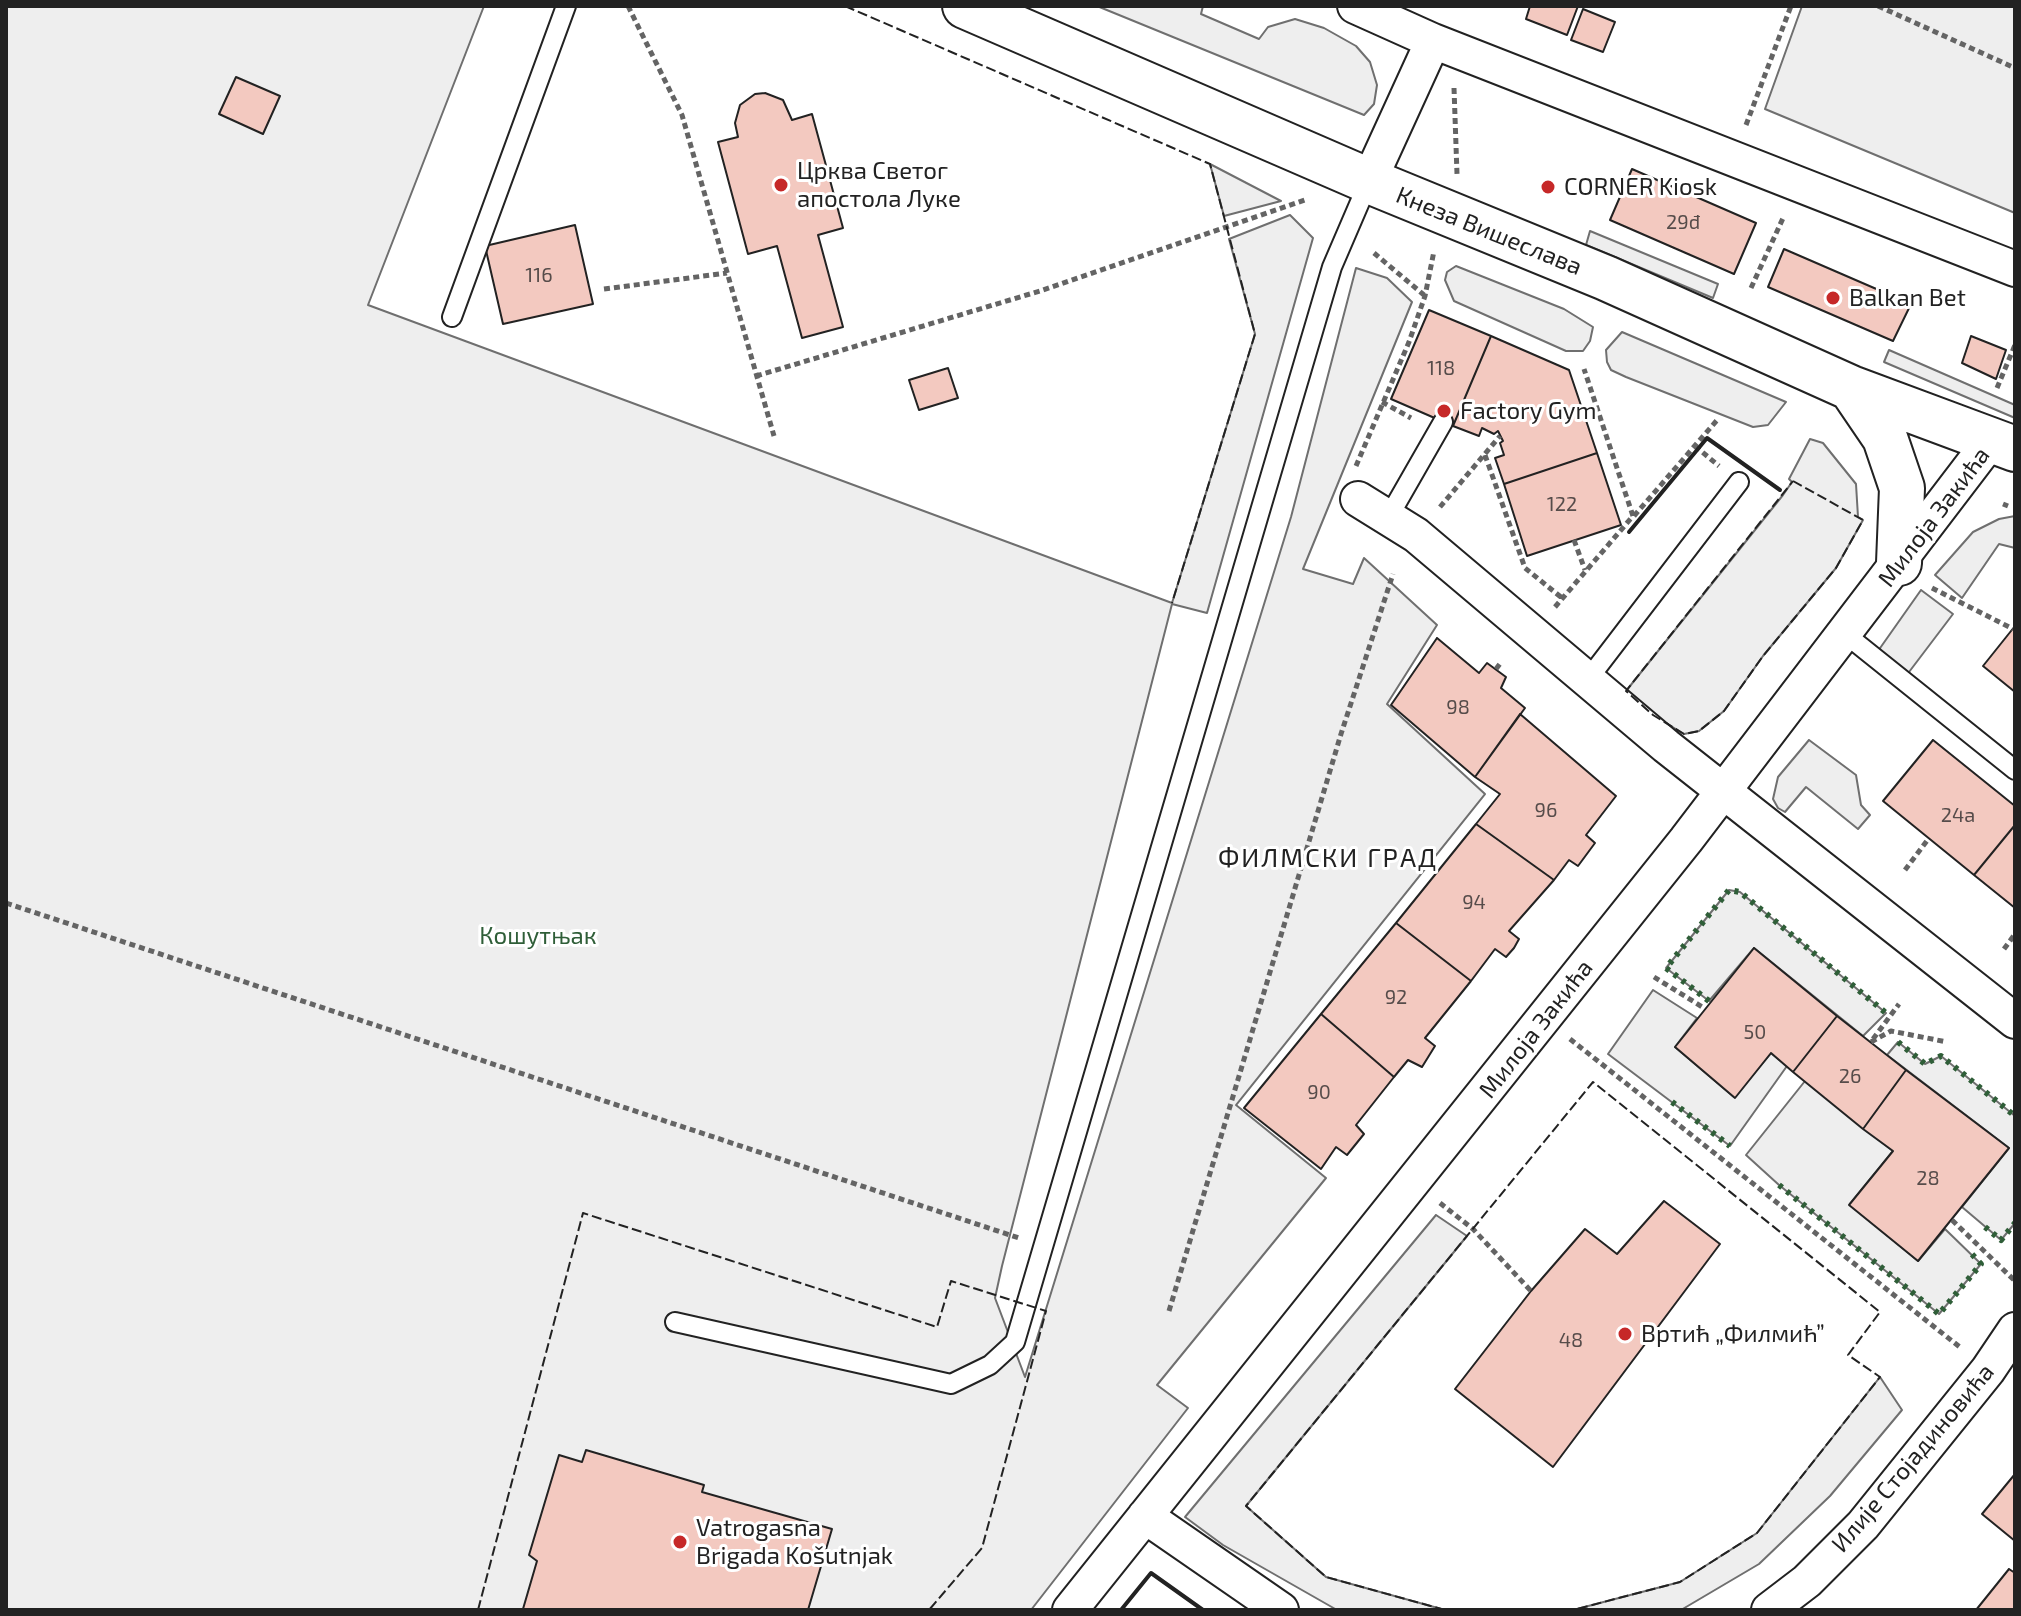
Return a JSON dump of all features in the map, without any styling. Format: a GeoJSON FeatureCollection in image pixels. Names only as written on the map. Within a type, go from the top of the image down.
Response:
{"type":"FeatureCollection","features":[{"type":"Feature","properties":{"kind":"main road","name":"Кнеза Вишеслава"},"geometry":{"type":"LineString","coordinates":[[965,6],[1369,181],[1606,278],[1851,388],[2004,444]]}},
{"type":"Feature","properties":{"kind":"main road"},"geometry":{"type":"LineString","coordinates":[[1851,388],[1885,438],[1902,488],[1910,572]]}},
{"type":"Feature","properties":{"kind":"street"},"geometry":{"type":"LineString","coordinates":[[1355,6],[1442,44],[1735,156],[2015,269]]}},
{"type":"Feature","properties":{"kind":"street"},"geometry":{"type":"LineString","coordinates":[[1369,181],[1442,44]]}},
{"type":"Feature","properties":{"kind":"street","name":"Милоја Закића"},"geometry":{"type":"LineString","coordinates":[[1070,1610],[1725,790],[1844,633],[1910,572],[2004,444]]}},
{"type":"Feature","properties":{"kind":"street"},"geometry":{"type":"LineString","coordinates":[[1358,499],[1402,527],[1589,678],[1666,746],[2015,1021]]}},
{"type":"Feature","properties":{"kind":"street","name":"Илије Стојадиновића"},"geometry":{"type":"LineString","coordinates":[[1769,1610],[1807,1581],[1863,1525],[1988,1370],[2015,1330]]}},
{"type":"Feature","properties":{"kind":"street"},"geometry":{"type":"LineString","coordinates":[[1145,1516],[1281,1610]]}},
{"type":"Feature","properties":{"kind":"lane"},"geometry":{"type":"LineString","coordinates":[[452,317],[566,6]]}},
{"type":"Feature","properties":{"kind":"lane"},"geometry":{"type":"LineString","coordinates":[[675,1322],[951,1384],[990,1365],[1015,1342],[1332,267],[1369,181]]}},
{"type":"Feature","properties":{"kind":"lane"},"geometry":{"type":"LineString","coordinates":[[1402,527],[1443,422]]}},
{"type":"Feature","properties":{"kind":"lane"},"geometry":{"type":"LineString","coordinates":[[1589,678],[1739,482]]}},
{"type":"Feature","properties":{"kind":"lane"},"geometry":{"type":"LineString","coordinates":[[1844,633],[2015,770]]}},
{"type":"Feature","properties":{"kind":"path"},"geometry":{"type":"LineString","coordinates":[[628,6],[682,115],[774,436]]}},
{"type":"Feature","properties":{"kind":"path"},"geometry":{"type":"LineString","coordinates":[[1735,156],[1791,6]]}},
{"type":"Feature","properties":{"kind":"path"},"geometry":{"type":"LineString","coordinates":[[1878,6],[2015,68]]}},
{"type":"Feature","properties":{"kind":"path"},"geometry":{"type":"LineString","coordinates":[[1442,44],[1458,172]]}},
{"type":"Feature","properties":{"kind":"path"},"geometry":{"type":"LineString","coordinates":[[1751,288],[1799,182]]}},
{"type":"Feature","properties":{"kind":"path"},"geometry":{"type":"LineString","coordinates":[[756,376],[1040,291],[1305,200]]}},
{"type":"Feature","properties":{"kind":"path"},"geometry":{"type":"LineString","coordinates":[[1374,253],[1425,296]]}},
{"type":"Feature","properties":{"kind":"path"},"geometry":{"type":"LineString","coordinates":[[1358,499],[1349,485],[1425,296],[1432,261]]}},
{"type":"Feature","properties":{"kind":"path"},"geometry":{"type":"LineString","coordinates":[[604,289],[727,273]]}},
{"type":"Feature","properties":{"kind":"path"},"geometry":{"type":"LineString","coordinates":[[1997,388],[2015,345]]}},
{"type":"Feature","properties":{"kind":"path"},"geometry":{"type":"LineString","coordinates":[[1584,369],[1633,516]]}},
{"type":"Feature","properties":{"kind":"path"},"geometry":{"type":"LineString","coordinates":[[1382,402],[1411,418]]}},
{"type":"Feature","properties":{"kind":"path"},"geometry":{"type":"LineString","coordinates":[[1535,634],[1562,598],[1718,419]]}},
{"type":"Feature","properties":{"kind":"path"},"geometry":{"type":"LineString","coordinates":[[1402,527],[1485,455],[1500,436]]}},
{"type":"Feature","properties":{"kind":"path"},"geometry":{"type":"LineString","coordinates":[[1485,455],[1525,568],[1562,598]]}},
{"type":"Feature","properties":{"kind":"path"},"geometry":{"type":"LineString","coordinates":[[1574,540],[1585,571]]}},
{"type":"Feature","properties":{"kind":"path"},"geometry":{"type":"LineString","coordinates":[[1910,572],[2013,629]]}},
{"type":"Feature","properties":{"kind":"path"},"geometry":{"type":"LineString","coordinates":[[1169,1311],[1341,734],[1393,574]]}},
{"type":"Feature","properties":{"kind":"path"},"geometry":{"type":"LineString","coordinates":[[1496,669],[1502,661]]}},
{"type":"Feature","properties":{"kind":"path"},"geometry":{"type":"LineString","coordinates":[[1905,870],[1929,838]]}},
{"type":"Feature","properties":{"kind":"path"},"geometry":{"type":"LineString","coordinates":[[6,903],[1045,1247]]}},
{"type":"Feature","properties":{"kind":"path"},"geometry":{"type":"LineString","coordinates":[[2004,949],[2015,934]]}},
{"type":"Feature","properties":{"kind":"path"},"geometry":{"type":"LineString","coordinates":[[1654,977],[1704,1008]]}},
{"type":"Feature","properties":{"kind":"path"},"geometry":{"type":"LineString","coordinates":[[1899,1004],[1871,1042],[1891,1031],[1947,1042]]}},
{"type":"Feature","properties":{"kind":"path"},"geometry":{"type":"LineString","coordinates":[[1544,1018],[1964,1351]]}},
{"type":"Feature","properties":{"kind":"path"},"geometry":{"type":"LineString","coordinates":[[1436,1199],[1473,1229],[1531,1291]]}},
{"type":"Feature","properties":{"kind":"path"},"geometry":{"type":"LineString","coordinates":[[1952,1220],[2015,1281]]}},
{"type":"Feature","properties":{"kind":"green space","name":"Кошутњак"},"geometry":{"type":"Polygon","coordinates":[[[6,6],[484,6],[368,305],[1172,603],[1255,334],[1229,239],[1290,215],[1313,238],[1207,613],[1172,604],[1002,1266],[995,1298],[1025,1377],[1291,517],[1356,268],[1387,278],[1412,302],[1303,569],[1353,584],[1364,558],[1437,625],[1387,704],[1485,794],[1236,1105],[1326,1178],[1157,1385],[1188,1408],[1031,1610],[6,1610],[6,6]]]}},
{"type":"Feature","properties":{"kind":"green space"},"geometry":{"type":"Polygon","coordinates":[[[1097,6],[1203,6],[1201,14],[1259,39],[1268,27],[1295,19],[1324,28],[1356,46],[1370,62],[1377,85],[1374,104],[1364,115],[1097,6]]]}},
{"type":"Feature","properties":{"kind":"green space"},"geometry":{"type":"Polygon","coordinates":[[[1802,6],[2015,6],[2015,213],[1765,109],[1802,6]]]}},
{"type":"Feature","properties":{"kind":"green space"},"geometry":{"type":"Polygon","coordinates":[[[1210,164],[1281,201],[1224,216],[1210,164]]]}},
{"type":"Feature","properties":{"kind":"green space"},"geometry":{"type":"Polygon","coordinates":[[[1590,231],[1718,284],[1713,298],[1586,245],[1590,231]]]}},
{"type":"Feature","properties":{"kind":"green space"},"geometry":{"type":"Polygon","coordinates":[[[1456,266],[1564,309],[1593,327],[1590,341],[1583,351],[1566,351],[1454,301],[1445,280],[1447,272],[1456,266]]]}},
{"type":"Feature","properties":{"kind":"green space"},"geometry":{"type":"Polygon","coordinates":[[[1622,332],[1786,402],[1768,425],[1753,427],[1626,377],[1611,370],[1607,362],[1606,350],[1622,332]]]}},
{"type":"Feature","properties":{"kind":"green space"},"geometry":{"type":"Polygon","coordinates":[[[1889,350],[2015,405],[2015,418],[1884,362],[1889,350]]]}},
{"type":"Feature","properties":{"kind":"green space"},"geometry":{"type":"Polygon","coordinates":[[[1810,439],[1823,443],[1856,484],[1858,517],[1863,520],[1836,568],[1763,656],[1724,711],[1699,731],[1684,734],[1653,715],[1626,691],[1783,495],[1792,482],[1789,479],[1810,439]]]}},
{"type":"Feature","properties":{"kind":"green space"},"geometry":{"type":"Polygon","coordinates":[[[2015,516],[2015,548],[1999,544],[1962,598],[1935,575],[1973,532],[1999,519],[2015,516]]]}},
{"type":"Feature","properties":{"kind":"green space"},"geometry":{"type":"Polygon","coordinates":[[[1921,590],[1953,614],[1906,676],[1878,651],[1921,590]]]}},
{"type":"Feature","properties":{"kind":"green space"},"geometry":{"type":"Polygon","coordinates":[[[1809,740],[1856,775],[1861,805],[1870,815],[1858,829],[1806,787],[1785,812],[1778,808],[1773,799],[1778,777],[1809,740]]]}},
{"type":"Feature","properties":{"kind":"green space"},"geometry":{"type":"Polygon","coordinates":[[[1729,890],[1740,892],[1886,1013],[1863,1036],[1754,948],[1709,1001],[1666,968],[1729,890]]]}},
{"type":"Feature","properties":{"kind":"green space"},"geometry":{"type":"Polygon","coordinates":[[[1653,990],[1697,1018],[1675,1047],[1734,1097],[1771,1053],[1787,1066],[1730,1146],[1608,1054],[1653,990]]]}},
{"type":"Feature","properties":{"kind":"green space"},"geometry":{"type":"Polygon","coordinates":[[[1898,1042],[1925,1064],[1941,1056],[2015,1116],[2015,1223],[2001,1240],[1962,1207],[2009,1148],[1887,1055],[1898,1042]]]}},
{"type":"Feature","properties":{"kind":"green space"},"geometry":{"type":"Polygon","coordinates":[[[1805,1081],[1893,1151],[1850,1204],[1918,1261],[1945,1229],[1981,1264],[1939,1314],[1746,1155],[1805,1081]]]}},
{"type":"Feature","properties":{"kind":"green space"},"geometry":{"type":"Polygon","coordinates":[[[1436,1215],[1467,1236],[1246,1506],[1326,1577],[1445,1610],[1337,1610],[1223,1545],[1185,1517],[1436,1215]]]}},
{"type":"Feature","properties":{"kind":"green space"},"geometry":{"type":"Polygon","coordinates":[[[1880,1377],[1902,1410],[1830,1496],[1759,1564],[1681,1610],[1573,1610],[1680,1582],[1757,1533],[1880,1377]]]}},
{"type":"Feature","properties":{"kind":"building"},"geometry":{"type":"Polygon","coordinates":[[[1530,6],[1578,6],[1567,35],[1526,19],[1530,6]]]}},
{"type":"Feature","properties":{"kind":"building"},"geometry":{"type":"Polygon","coordinates":[[[1583,9],[1615,22],[1603,52],[1571,40],[1583,9]]]}},
{"type":"Feature","properties":{"kind":"building"},"geometry":{"type":"Polygon","coordinates":[[[236,77],[280,96],[263,134],[219,114],[236,77]]]}},
{"type":"Feature","properties":{"kind":"building","name":"Црква Светог апостола Луке"},"geometry":{"type":"Polygon","coordinates":[[[765,93],[783,100],[792,120],[812,114],[843,228],[818,235],[843,327],[802,338],[777,246],[748,254],[718,142],[738,137],[735,123],[740,105],[755,94],[765,93]]]}},
{"type":"Feature","properties":{"kind":"building"},"geometry":{"type":"Polygon","coordinates":[[[1632,169],[1756,223],[1734,274],[1610,220],[1632,169]]]}},
{"type":"Feature","properties":{"kind":"building"},"geometry":{"type":"Polygon","coordinates":[[[575,225],[593,304],[503,324],[485,246],[575,225]]]}},
{"type":"Feature","properties":{"kind":"building"},"geometry":{"type":"Polygon","coordinates":[[[1784,249],[1911,304],[1893,341],[1768,287],[1784,249]]]}},
{"type":"Feature","properties":{"kind":"building"},"geometry":{"type":"Polygon","coordinates":[[[1429,310],[1491,336],[1453,426],[1391,399],[1429,310]]]}},
{"type":"Feature","properties":{"kind":"building"},"geometry":{"type":"Polygon","coordinates":[[[1491,336],[1569,370],[1597,453],[1504,484],[1495,458],[1504,455],[1500,443],[1503,441],[1498,431],[1494,434],[1482,428],[1479,436],[1453,426],[1491,336]]]}},
{"type":"Feature","properties":{"kind":"building"},"geometry":{"type":"Polygon","coordinates":[[[1971,336],[2006,350],[1996,379],[1962,363],[1971,336]]]}},
{"type":"Feature","properties":{"kind":"building"},"geometry":{"type":"Polygon","coordinates":[[[948,368],[958,398],[919,410],[909,380],[948,368]]]}},
{"type":"Feature","properties":{"kind":"building"},"geometry":{"type":"Polygon","coordinates":[[[1597,453],[1621,525],[1527,556],[1504,484],[1597,453]]]}},
{"type":"Feature","properties":{"kind":"building"},"geometry":{"type":"Polygon","coordinates":[[[2015,626],[2015,692],[1983,666],[2015,626]]]}},
{"type":"Feature","properties":{"kind":"building"},"geometry":{"type":"Polygon","coordinates":[[[1437,638],[1479,673],[1487,663],[1506,677],[1501,688],[1525,708],[1475,777],[1391,705],[1437,638]]]}},
{"type":"Feature","properties":{"kind":"building"},"geometry":{"type":"Polygon","coordinates":[[[1520,714],[1616,796],[1586,835],[1595,843],[1578,866],[1569,860],[1554,880],[1476,824],[1500,794],[1475,777],[1520,714]]]}},
{"type":"Feature","properties":{"kind":"building"},"geometry":{"type":"Polygon","coordinates":[[[1933,740],[2015,806],[2015,825],[1974,875],[1883,801],[1933,740]]]}},
{"type":"Feature","properties":{"kind":"building"},"geometry":{"type":"Polygon","coordinates":[[[1476,824],[1554,880],[1509,931],[1519,939],[1514,948],[1506,957],[1495,949],[1471,981],[1396,923],[1476,824]]]}},
{"type":"Feature","properties":{"kind":"building"},"geometry":{"type":"Polygon","coordinates":[[[2015,825],[2015,908],[1974,875],[2015,825]]]}},
{"type":"Feature","properties":{"kind":"building"},"geometry":{"type":"Polygon","coordinates":[[[1396,923],[1471,981],[1425,1038],[1435,1046],[1422,1067],[1408,1060],[1394,1077],[1321,1014],[1396,923]]]}},
{"type":"Feature","properties":{"kind":"building"},"geometry":{"type":"Polygon","coordinates":[[[1754,948],[1837,1016],[1793,1072],[1771,1053],[1735,1098],[1675,1047],[1754,948]]]}},
{"type":"Feature","properties":{"kind":"building"},"geometry":{"type":"Polygon","coordinates":[[[1321,1014],[1394,1077],[1356,1125],[1364,1134],[1347,1155],[1336,1147],[1321,1169],[1244,1108],[1321,1014]]]}},
{"type":"Feature","properties":{"kind":"building"},"geometry":{"type":"Polygon","coordinates":[[[1837,1016],[1906,1070],[1863,1129],[1793,1072],[1837,1016]]]}},
{"type":"Feature","properties":{"kind":"building"},"geometry":{"type":"Polygon","coordinates":[[[1906,1070],[2009,1148],[1918,1261],[1849,1205],[1893,1151],[1863,1129],[1906,1070]]]}},
{"type":"Feature","properties":{"kind":"building"},"geometry":{"type":"Polygon","coordinates":[[[1664,1201],[1720,1244],[1553,1467],[1455,1389],[1531,1291],[1585,1229],[1617,1254],[1664,1201]]]}},
{"type":"Feature","properties":{"kind":"building","name":"Vatrogasna Brigada Košutnjak"},"geometry":{"type":"Polygon","coordinates":[[[586,1450],[704,1485],[702,1492],[832,1529],[808,1610],[523,1609],[537,1561],[529,1555],[559,1455],[582,1462],[586,1450]]]}},
{"type":"Feature","properties":{"kind":"building"},"geometry":{"type":"Polygon","coordinates":[[[2015,1474],[2015,1541],[1982,1514],[2015,1474]]]}},
{"type":"Feature","properties":{"kind":"building"},"geometry":{"type":"Polygon","coordinates":[[[2009,1569],[2015,1573],[2015,1610],[1976,1610],[2009,1569]]]}},
{"type":"Feature","properties":{"kind":"hedge"},"geometry":{"type":"LineString","coordinates":[[1709,1001],[1666,968],[1729,890],[1740,892],[1886,1013]]}},
{"type":"Feature","properties":{"kind":"hedge"},"geometry":{"type":"LineString","coordinates":[[1898,1042],[1925,1064],[1941,1056],[2015,1116]]}},
{"type":"Feature","properties":{"kind":"hedge"},"geometry":{"type":"LineString","coordinates":[[1672,1102],[1730,1146]]}},
{"type":"Feature","properties":{"kind":"hedge"},"geometry":{"type":"LineString","coordinates":[[1779,1185],[1939,1314],[1981,1264],[1969,1251]]}},
{"type":"Feature","properties":{"kind":"hedge"},"geometry":{"type":"LineString","coordinates":[[1985,1227],[2001,1240],[2015,1223]]}},
{"type":"Feature","properties":{"kind":"fence"},"geometry":{"type":"LineString","coordinates":[[845,6],[1210,164],[1255,334],[1172,603]]}},
{"type":"Feature","properties":{"kind":"fence"},"geometry":{"type":"LineString","coordinates":[[1793,481],[1863,520],[1836,568],[1763,656],[1724,711],[1699,731],[1684,734],[1653,715],[1626,691],[1793,481]]}},
{"type":"Feature","properties":{"kind":"fence"},"geometry":{"type":"LineString","coordinates":[[1445,1610],[1326,1577],[1246,1506],[1593,1082],[1880,1312],[1848,1355],[1880,1377],[1757,1533],[1680,1582],[1573,1610]]}},
{"type":"Feature","properties":{"kind":"fence"},"geometry":{"type":"LineString","coordinates":[[478,1610],[583,1213],[937,1327],[951,1281],[1046,1311],[982,1548],[929,1610]]}},
{"type":"Feature","properties":{"kind":"wall"},"geometry":{"type":"LineString","coordinates":[[1629,532],[1707,438],[1780,490]]}},
{"type":"Feature","properties":{"kind":"wall"},"geometry":{"type":"LineString","coordinates":[[1121,1610],[1151,1573],[1203,1610]]}},
{"type":"Feature","properties":{"kind":"place","name":"Црква Светог апостола Луке"},"geometry":{"type":"Point","coordinates":[781,185]}},
{"type":"Feature","properties":{"kind":"place","name":"CORNER Kiosk"},"geometry":{"type":"Point","coordinates":[1548,187]}},
{"type":"Feature","properties":{"kind":"place","name":"Balkan Bet"},"geometry":{"type":"Point","coordinates":[1833,298]}},
{"type":"Feature","properties":{"kind":"place","name":"Factory Gym"},"geometry":{"type":"Point","coordinates":[1444,411]}},
{"type":"Feature","properties":{"kind":"place","name":"Вртић „Филмић”"},"geometry":{"type":"Point","coordinates":[1625,1334]}},
{"type":"Feature","properties":{"kind":"place","name":"Vatrogasna Brigada Košutnjak"},"geometry":{"type":"Point","coordinates":[680,1542]}},
{"type":"Feature","properties":{"kind":"district","name":"ФИЛМСКИ ГРАД"},"geometry":{"type":"Point","coordinates":[1328,858]}}]}
